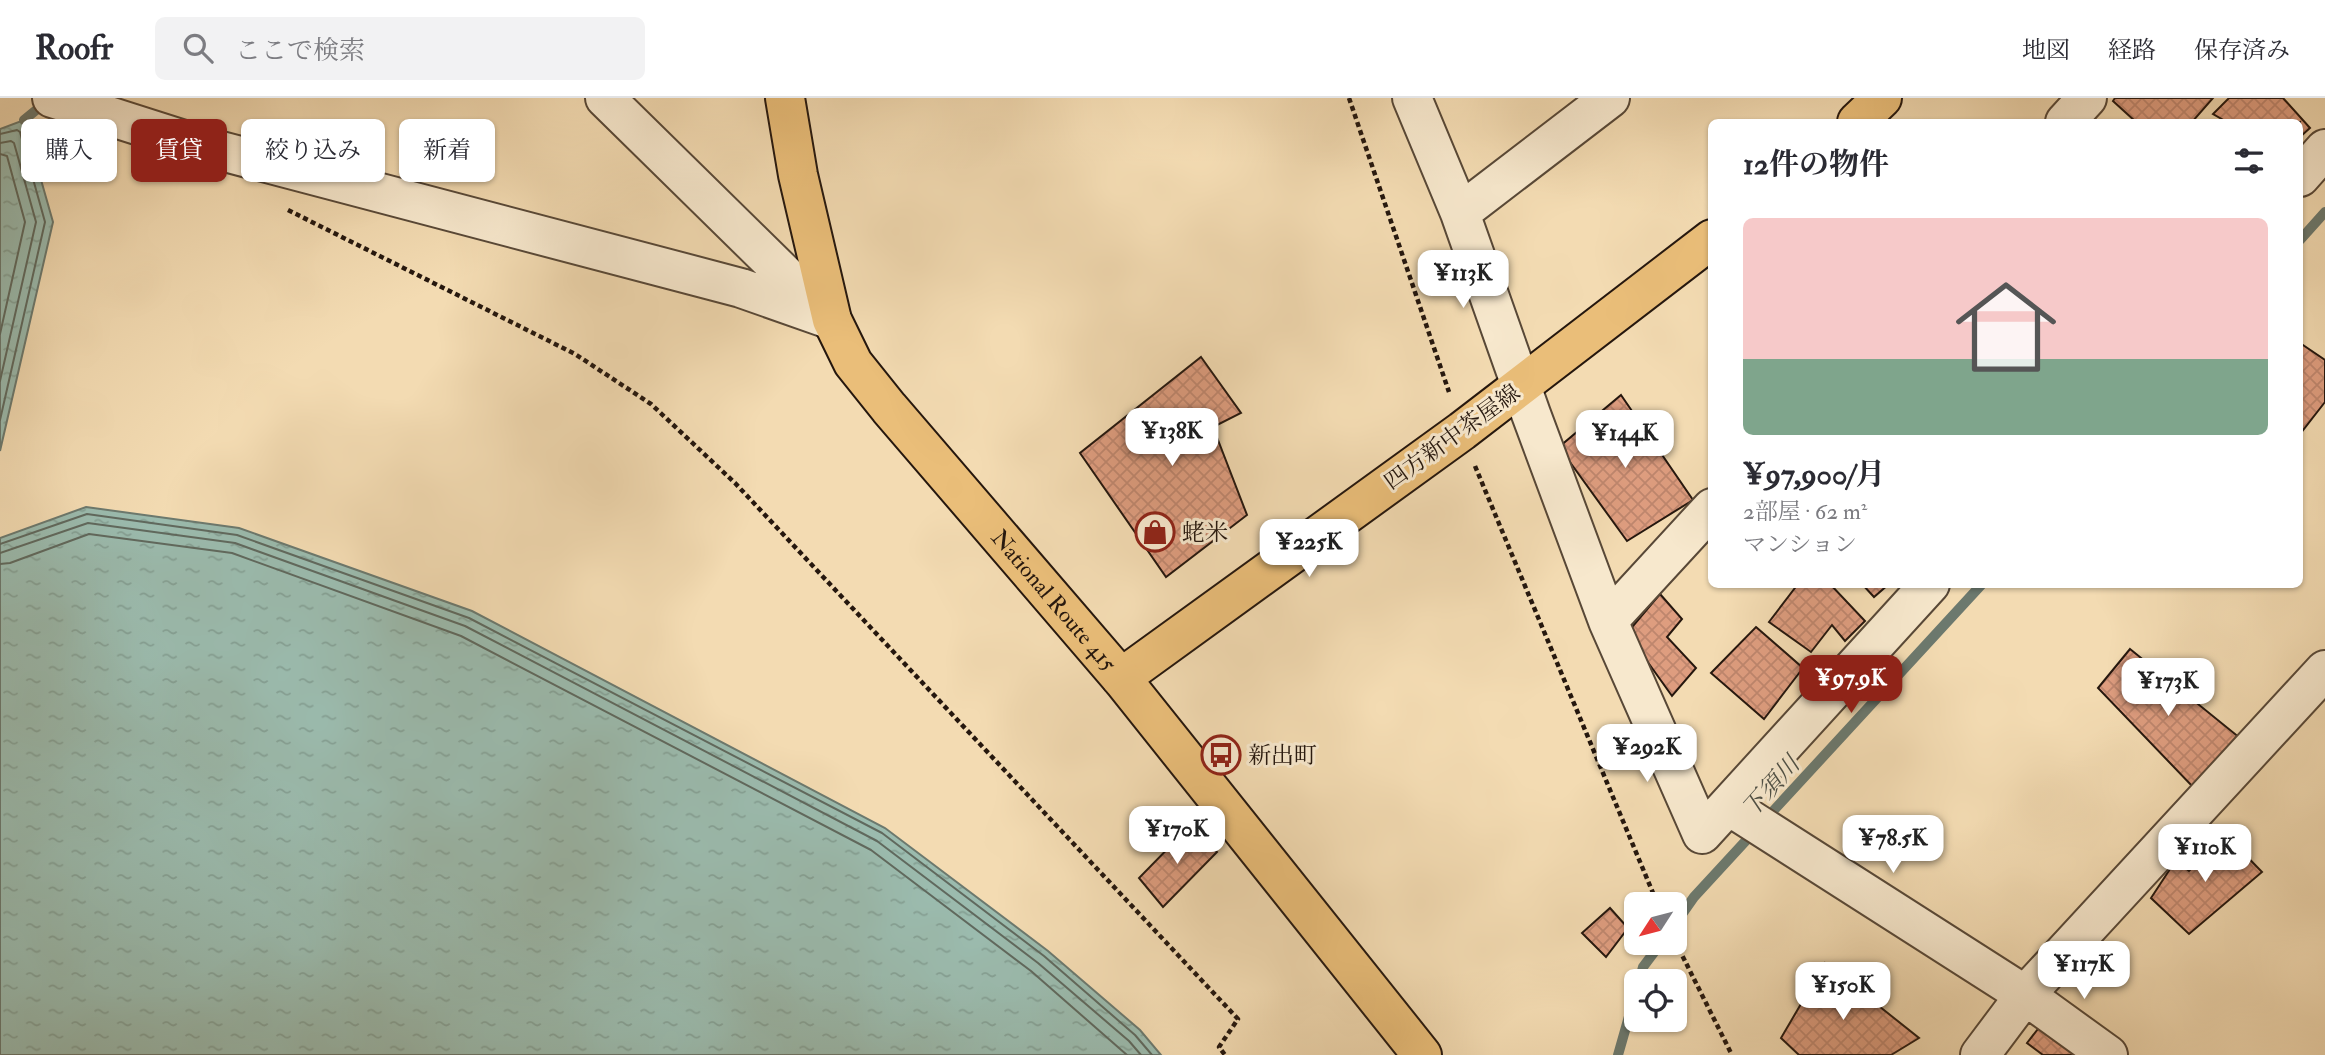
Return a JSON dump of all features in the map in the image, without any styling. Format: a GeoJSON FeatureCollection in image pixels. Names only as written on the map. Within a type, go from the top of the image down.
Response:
{"type":"FeatureCollection","features":[{"type":"Feature","properties":{"kind":"main road","name":"National Route 415"},"geometry":{"type":"LineString","coordinates":[[785,98],[798,175],[832,320],[853,363],[1121,678],[1422,1055]]}},
{"type":"Feature","properties":{"kind":"main road"},"geometry":{"type":"LineString","coordinates":[[1860,119],[1882,98]]}},
{"type":"Feature","properties":{"kind":"main road","name":"四方新中茶屋線"},"geometry":{"type":"LineString","coordinates":[[1121,678],[1522,386],[1708,242]]}},
{"type":"Feature","properties":{"kind":"street"},"geometry":{"type":"LineString","coordinates":[[605,98],[832,320]]}},
{"type":"Feature","properties":{"kind":"street"},"geometry":{"type":"LineString","coordinates":[[1412,98],[1460,214],[1608,621],[1702,834],[1926,588]]}},
{"type":"Feature","properties":{"kind":"street"},"geometry":{"type":"LineString","coordinates":[[1460,214],[1610,98]]}},
{"type":"Feature","properties":{"kind":"street"},"geometry":{"type":"LineString","coordinates":[[2068,119],[2087,98]]}},
{"type":"Feature","properties":{"kind":"street"},"geometry":{"type":"LineString","coordinates":[[70,103],[206,147],[741,288],[832,320]]}},
{"type":"Feature","properties":{"kind":"street"},"geometry":{"type":"LineString","coordinates":[[2303,174],[2325,149]]}},
{"type":"Feature","properties":{"kind":"street"},"geometry":{"type":"LineString","coordinates":[[1608,621],[1708,513]]}},
{"type":"Feature","properties":{"kind":"street"},"geometry":{"type":"LineString","coordinates":[[1980,1055],[2025,995],[2325,670]]}},
{"type":"Feature","properties":{"kind":"street"},"geometry":{"type":"LineString","coordinates":[[1728,806],[2025,995],[2108,1055]]}},
{"type":"Feature","properties":{"kind":"path"},"geometry":{"type":"LineString","coordinates":[[1349,98],[1451,396]]}},
{"type":"Feature","properties":{"kind":"path"},"geometry":{"type":"LineString","coordinates":[[281,205],[575,354],[651,404],[735,483],[1238,1019],[1219,1047],[1225,1055]]}},
{"type":"Feature","properties":{"kind":"path"},"geometry":{"type":"LineString","coordinates":[[1472,457],[1653,892]]}},
{"type":"Feature","properties":{"kind":"path"},"geometry":{"type":"LineString","coordinates":[[1682,956],[1732,1055]]}},
{"type":"Feature","properties":{"kind":"water"},"geometry":{"type":"Polygon","coordinates":[[[21,121],[21,182],[42,182],[53,222],[0,451],[0,129],[21,121]]]}},
{"type":"Feature","properties":{"kind":"water"},"geometry":{"type":"Polygon","coordinates":[[[86,507],[239,528],[472,611],[885,828],[1048,951],[1140,1030],[1161,1055],[0,1055],[0,538],[86,507]]]}},
{"type":"Feature","properties":{"kind":"building"},"geometry":{"type":"Polygon","coordinates":[[[2115,98],[2213,98],[2195,119],[2133,119],[2113,101],[2115,98]]]}},
{"type":"Feature","properties":{"kind":"building"},"geometry":{"type":"Polygon","coordinates":[[[2229,98],[2283,98],[2302,119],[2222,119],[2213,114],[2229,98]]]}},
{"type":"Feature","properties":{"kind":"building"},"geometry":{"type":"Polygon","coordinates":[[[2303,120],[2310,128],[2303,134],[2303,120]]]}},
{"type":"Feature","properties":{"kind":"building"},"geometry":{"type":"Polygon","coordinates":[[[2303,345],[2325,360],[2325,402],[2303,430],[2303,345]]]}},
{"type":"Feature","properties":{"kind":"building"},"geometry":{"type":"Polygon","coordinates":[[[1201,357],[1241,413],[1213,427],[1247,515],[1166,577],[1080,453],[1201,357]]]}},
{"type":"Feature","properties":{"kind":"building"},"geometry":{"type":"Polygon","coordinates":[[[1621,395],[1693,500],[1627,541],[1559,447],[1621,395]]]}},
{"type":"Feature","properties":{"kind":"building"},"geometry":{"type":"Polygon","coordinates":[[[1795,588],[1834,588],[1865,621],[1845,641],[1832,625],[1811,652],[1769,622],[1795,588]]]}},
{"type":"Feature","properties":{"kind":"building"},"geometry":{"type":"Polygon","coordinates":[[[1866,588],[1884,588],[1874,597],[1866,588]]]}},
{"type":"Feature","properties":{"kind":"building"},"geometry":{"type":"Polygon","coordinates":[[[1660,594],[1682,619],[1667,637],[1696,668],[1672,696],[1627,633],[1660,594]]]}},
{"type":"Feature","properties":{"kind":"building"},"geometry":{"type":"Polygon","coordinates":[[[1756,627],[1803,668],[1764,719],[1711,673],[1756,627]]]}},
{"type":"Feature","properties":{"kind":"building"},"geometry":{"type":"Polygon","coordinates":[[[2130,649],[2240,738],[2194,788],[2098,688],[2130,649]]]}},
{"type":"Feature","properties":{"kind":"building"},"geometry":{"type":"Polygon","coordinates":[[[1190,826],[1217,852],[1163,907],[1139,878],[1190,826]]]}},
{"type":"Feature","properties":{"kind":"building"},"geometry":{"type":"Polygon","coordinates":[[[2225,834],[2262,872],[2189,934],[2151,898],[2176,860],[2189,871],[2225,834]]]}},
{"type":"Feature","properties":{"kind":"building"},"geometry":{"type":"Polygon","coordinates":[[[1610,908],[1624,924],[1624,933],[1606,957],[1582,933],[1610,908]]]}},
{"type":"Feature","properties":{"kind":"building"},"geometry":{"type":"Polygon","coordinates":[[[1825,963],[1919,1038],[1891,1055],[1799,1055],[1781,1038],[1825,963]]]}},
{"type":"Feature","properties":{"kind":"building"},"geometry":{"type":"Polygon","coordinates":[[[2041,1025],[2084,1055],[2043,1055],[2027,1043],[2041,1025]]]}},
{"type":"Feature","properties":{"kind":"waterway"},"geometry":{"type":"LineString","coordinates":[[25,119],[46,102]]}},
{"type":"Feature","properties":{"kind":"waterway","name":"下須川"},"geometry":{"type":"LineString","coordinates":[[2303,237],[2325,212]]}},
{"type":"Feature","properties":{"kind":"waterway","name":"下須川"},"geometry":{"type":"LineString","coordinates":[[1687,907],[1978,588]]}},
{"type":"Feature","properties":{"kind":"waterway","name":"下須川"},"geometry":{"type":"LineString","coordinates":[[1642,969],[1651,956]]}},
{"type":"Feature","properties":{"kind":"waterway","name":"下須川"},"geometry":{"type":"LineString","coordinates":[[1618,1055],[1625,1032]]}},
{"type":"Feature","properties":{"kind":"place","name":"蛯米"},"geometry":{"type":"Point","coordinates":[1155,532]}},
{"type":"Feature","properties":{"kind":"place","name":"新出町"},"geometry":{"type":"Point","coordinates":[1221,755]}}]}
